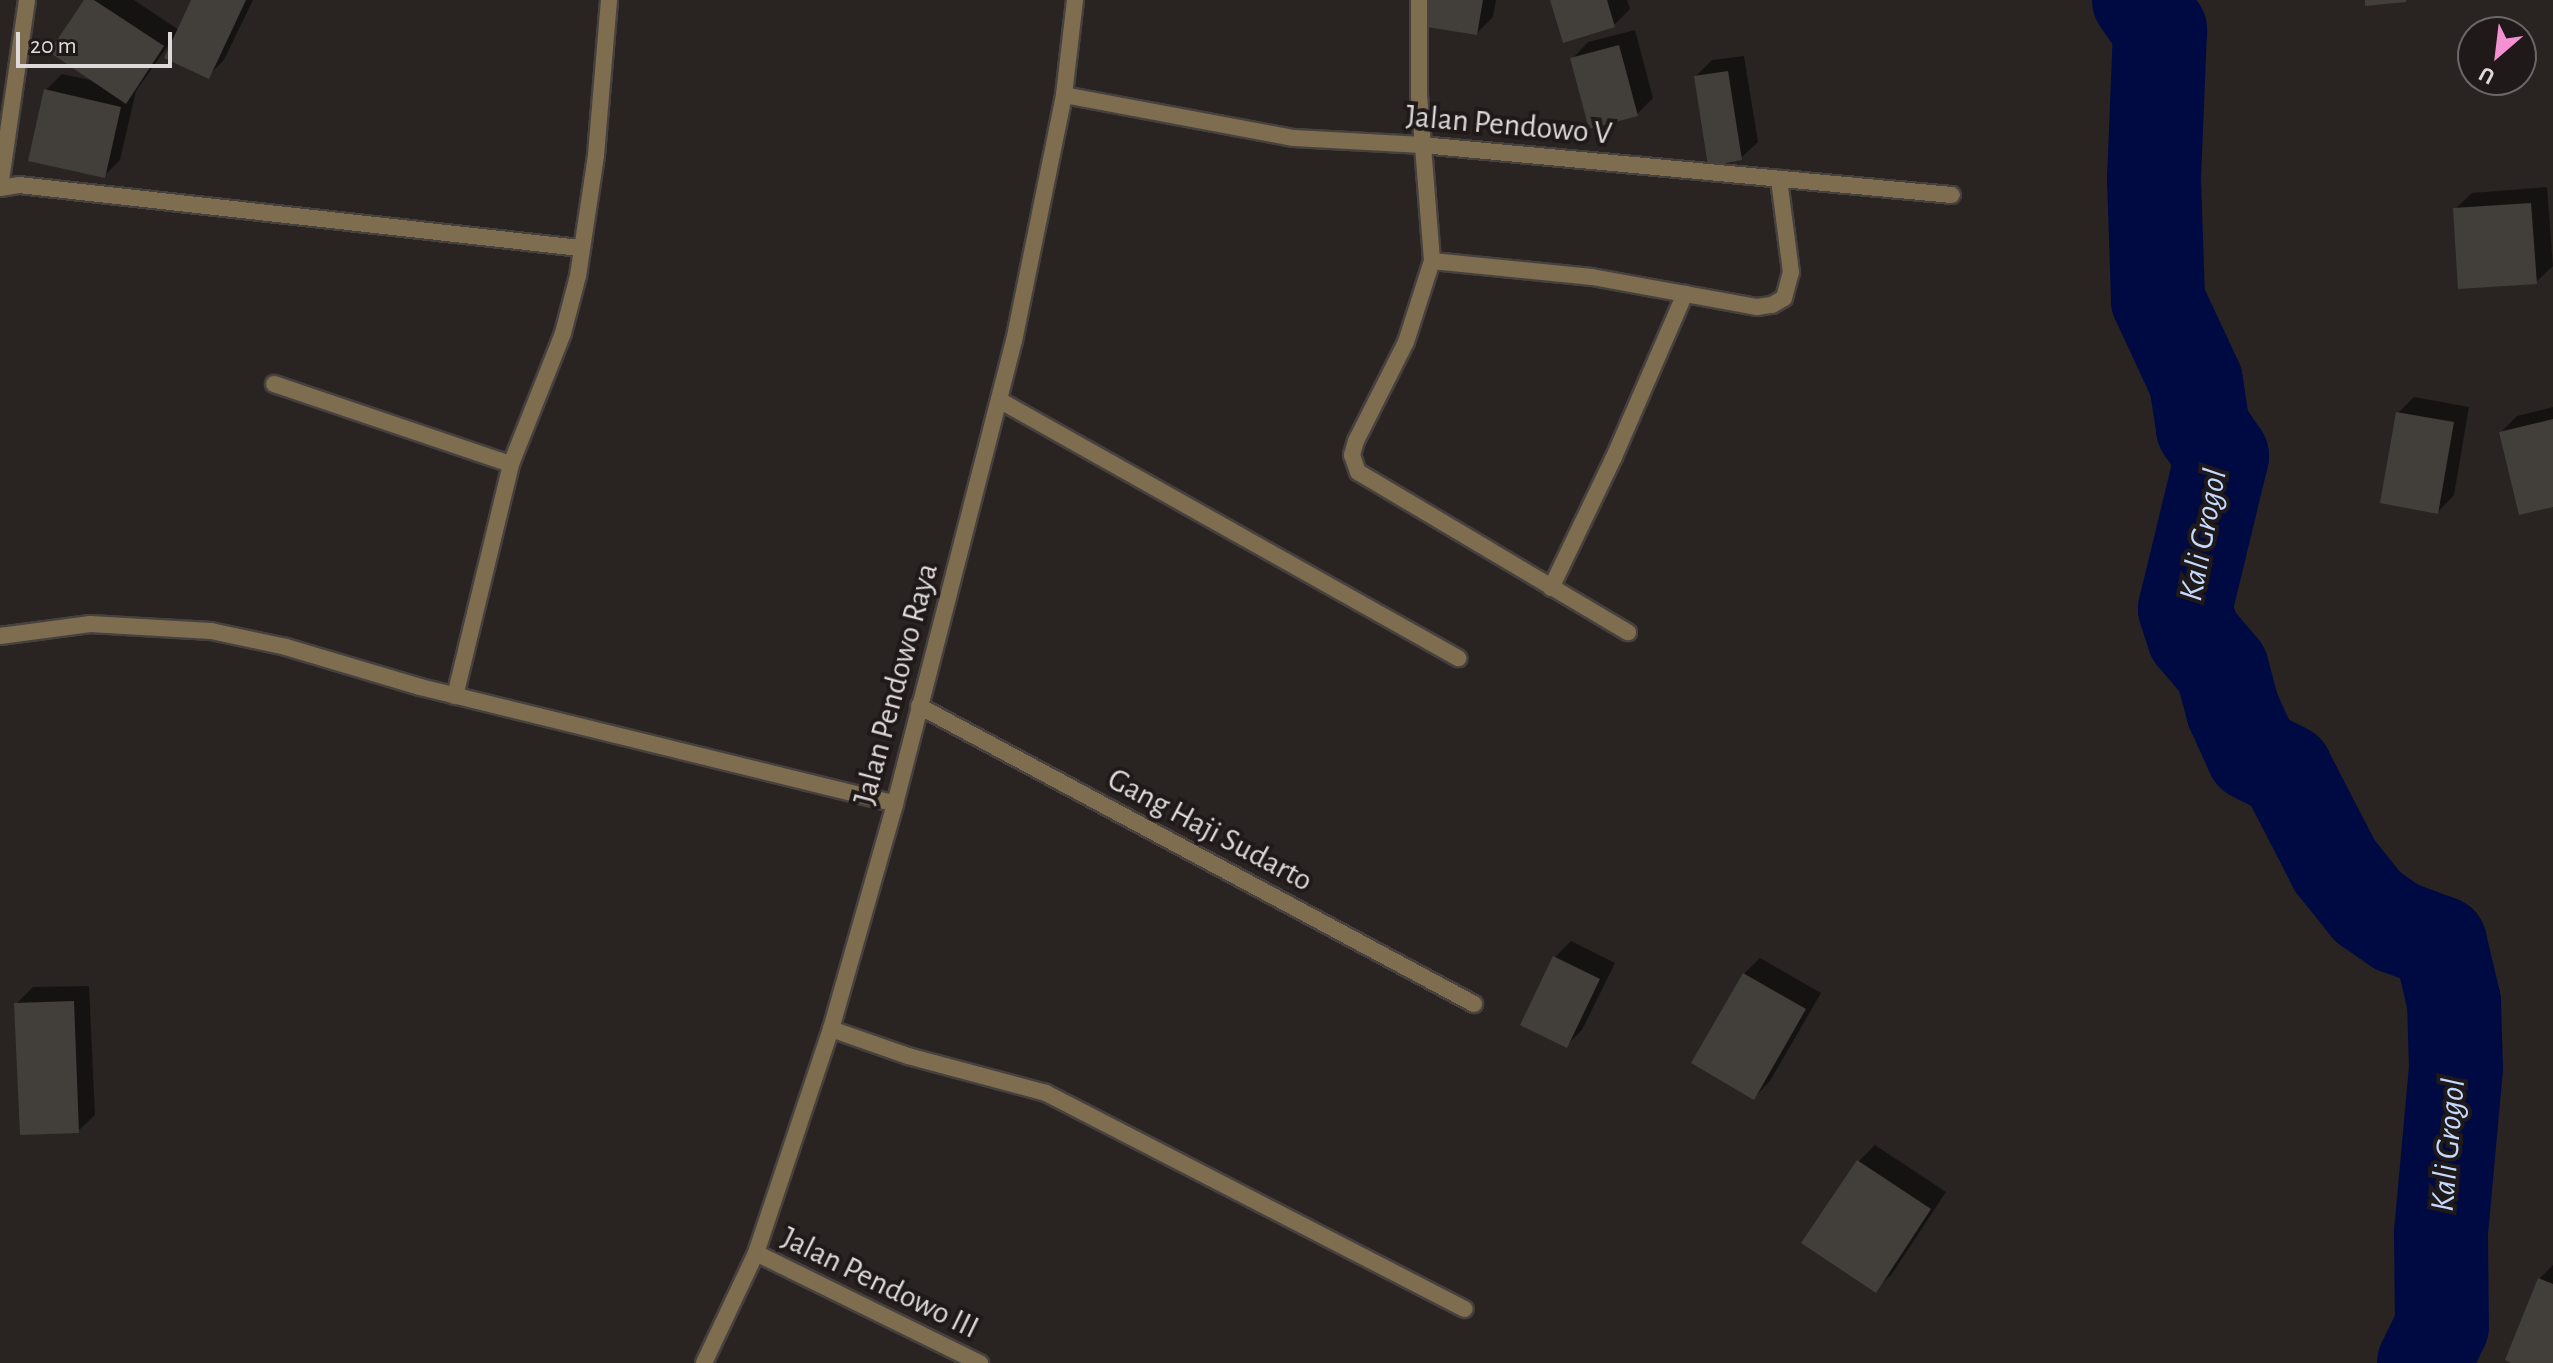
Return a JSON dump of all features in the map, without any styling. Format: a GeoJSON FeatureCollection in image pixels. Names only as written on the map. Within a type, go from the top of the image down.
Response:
{"type":"FeatureCollection","features":[{"type":"Feature","properties":{"kind":"street"},"geometry":{"type":"LineString","coordinates":[[27,0],[0,188],[19,185],[580,248]]}},
{"type":"Feature","properties":{"kind":"street"},"geometry":{"type":"LineString","coordinates":[[455,696],[511,464],[563,333],[578,276],[596,155],[609,0]]}},
{"type":"Feature","properties":{"kind":"street","name":"Jalan Pendowo Raya"},"geometry":{"type":"LineString","coordinates":[[704,1363],[756,1253],[831,1029],[895,804],[999,400],[1064,95],[1075,0]]}},
{"type":"Feature","properties":{"kind":"street"},"geometry":{"type":"LineString","coordinates":[[1419,0],[1422,145],[1432,261],[1406,342],[1356,441],[1352,455],[1358,472],[1628,632]]}},
{"type":"Feature","properties":{"kind":"street","name":"Jalan Pendowo V"},"geometry":{"type":"LineString","coordinates":[[1064,95],[1294,138],[1422,145],[1952,195]]}},
{"type":"Feature","properties":{"kind":"street"},"geometry":{"type":"LineString","coordinates":[[1432,261],[1592,277],[1757,307],[1772,305],[1784,298],[1791,272],[1779,179]]}},
{"type":"Feature","properties":{"kind":"street"},"geometry":{"type":"LineString","coordinates":[[1551,588],[1614,457],[1685,294]]}},
{"type":"Feature","properties":{"kind":"street"},"geometry":{"type":"LineString","coordinates":[[274,384],[511,464]]}},
{"type":"Feature","properties":{"kind":"street"},"geometry":{"type":"LineString","coordinates":[[999,400],[1458,658]]}},
{"type":"Feature","properties":{"kind":"street"},"geometry":{"type":"LineString","coordinates":[[0,636],[90,624],[211,631],[286,647],[455,696],[895,804]]}},
{"type":"Feature","properties":{"kind":"street","name":"Gang Haji Sudarto"},"geometry":{"type":"LineString","coordinates":[[919,706],[1474,1004]]}},
{"type":"Feature","properties":{"kind":"street"},"geometry":{"type":"LineString","coordinates":[[831,1029],[908,1056],[1046,1093],[1465,1309]]}},
{"type":"Feature","properties":{"kind":"street","name":"Jalan Pendowo III"},"geometry":{"type":"LineString","coordinates":[[756,1253],[980,1363]]}},
{"type":"Feature","properties":{"kind":"building"},"geometry":{"type":"Polygon","coordinates":[[[84,0],[94,0],[164,46],[126,104],[49,52],[84,0]]]}},
{"type":"Feature","properties":{"kind":"building"},"geometry":{"type":"Polygon","coordinates":[[[191,0],[246,0],[209,79],[164,58],[191,0]]]}},
{"type":"Feature","properties":{"kind":"building"},"geometry":{"type":"Polygon","coordinates":[[[1425,0],[1483,0],[1477,35],[1421,26],[1425,0]]]}},
{"type":"Feature","properties":{"kind":"building"},"geometry":{"type":"Polygon","coordinates":[[[1550,0],[1607,0],[1615,27],[1563,43],[1550,0]]]}},
{"type":"Feature","properties":{"kind":"building"},"geometry":{"type":"Polygon","coordinates":[[[2365,0],[2406,0],[2406,2],[2365,6],[2365,0]]]}},
{"type":"Feature","properties":{"kind":"building"},"geometry":{"type":"Polygon","coordinates":[[[1619,45],[1638,116],[1589,129],[1570,58],[1619,45]]]}},
{"type":"Feature","properties":{"kind":"building"},"geometry":{"type":"Polygon","coordinates":[[[1728,71],[1742,160],[1708,166],[1694,76],[1728,71]]]}},
{"type":"Feature","properties":{"kind":"building"},"geometry":{"type":"Polygon","coordinates":[[[44,89],[121,107],[105,178],[28,161],[44,89]]]}},
{"type":"Feature","properties":{"kind":"building"},"geometry":{"type":"Polygon","coordinates":[[[2531,203],[2537,284],[2458,289],[2453,208],[2531,203]]]}},
{"type":"Feature","properties":{"kind":"building"},"geometry":{"type":"Polygon","coordinates":[[[2396,412],[2454,422],[2438,514],[2380,503],[2396,412]]]}},
{"type":"Feature","properties":{"kind":"building"},"geometry":{"type":"Polygon","coordinates":[[[2553,419],[2553,507],[2519,515],[2499,432],[2553,419]]]}},
{"type":"Feature","properties":{"kind":"building"},"geometry":{"type":"Polygon","coordinates":[[[1553,956],[1600,979],[1567,1048],[1520,1025],[1553,956]]]}},
{"type":"Feature","properties":{"kind":"building"},"geometry":{"type":"Polygon","coordinates":[[[1743,973],[1806,1009],[1754,1100],[1691,1063],[1743,973]]]}},
{"type":"Feature","properties":{"kind":"building"},"geometry":{"type":"Polygon","coordinates":[[[74,1001],[79,1133],[20,1135],[14,1003],[74,1001]]]}},
{"type":"Feature","properties":{"kind":"building"},"geometry":{"type":"Polygon","coordinates":[[[1857,1160],[1931,1209],[1876,1293],[1801,1243],[1857,1160]]]}},
{"type":"Feature","properties":{"kind":"building"},"geometry":{"type":"Polygon","coordinates":[[[2538,1278],[2553,1284],[2553,1363],[2511,1363],[2505,1360],[2538,1278]]]}},
{"type":"Feature","properties":{"kind":"waterway","name":"Kali Grogol"},"geometry":{"type":"LineString","coordinates":[[2139,0],[2160,30],[2154,178],[2158,300],[2196,382],[2203,428],[2222,456],[2185,609],[2194,636],[2222,669],[2233,710],[2253,754],[2286,771],[2335,866],[2368,907],[2397,927],[2440,943],[2454,1002],[2456,1068],[2441,1234],[2442,1326],[2424,1363]]}}]}
